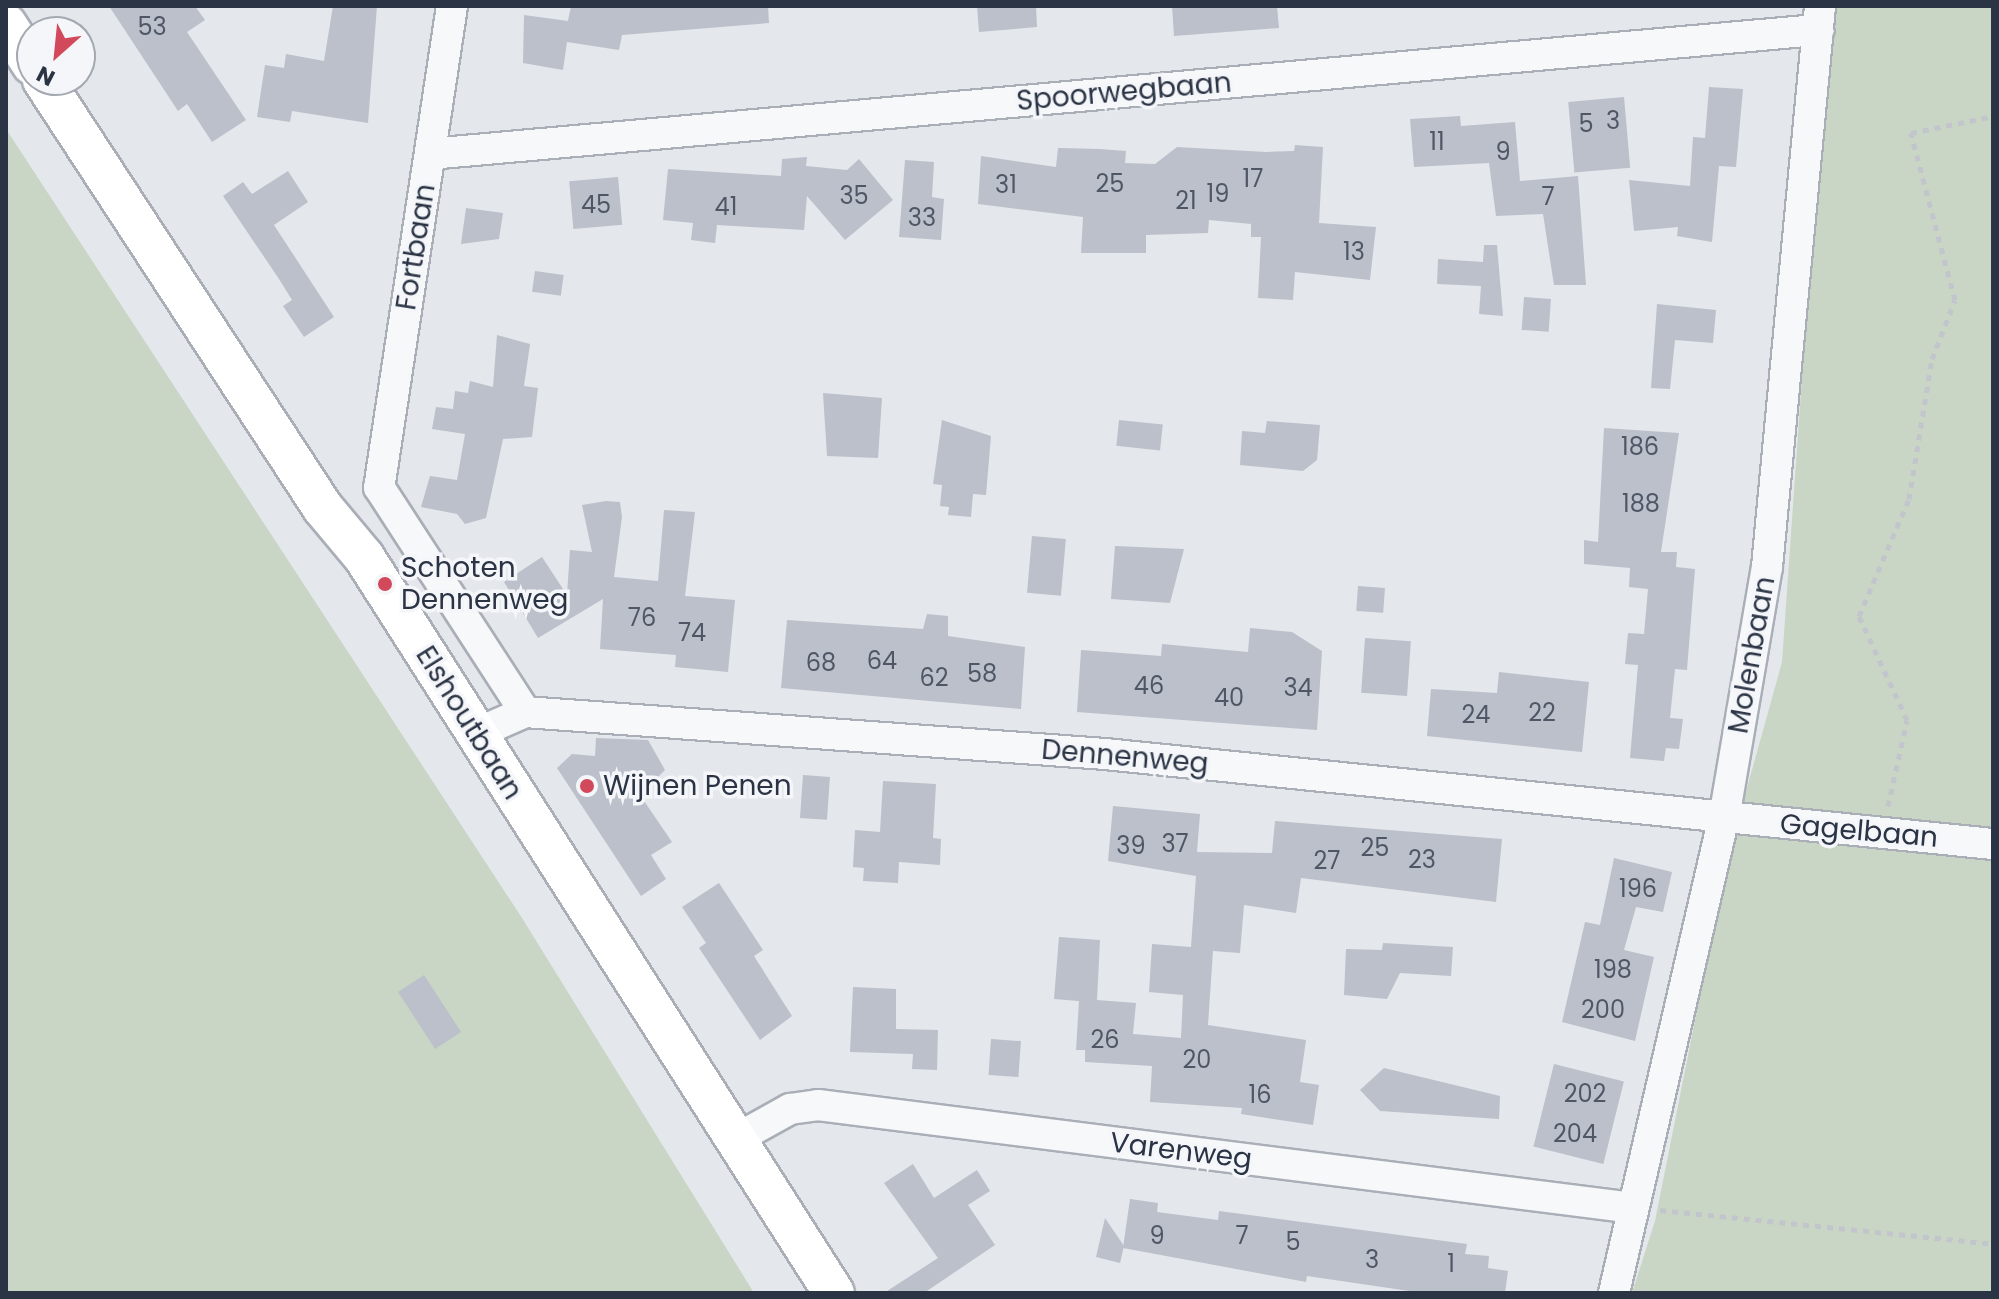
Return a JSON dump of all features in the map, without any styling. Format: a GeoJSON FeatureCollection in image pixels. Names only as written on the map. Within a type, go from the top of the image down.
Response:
{"type":"FeatureCollection","features":[{"type":"Feature","properties":{"kind":"main road","name":"Elshoutbaan"},"geometry":{"type":"LineString","coordinates":[[54,96],[475,734],[834,1293]]}},
{"type":"Feature","properties":{"kind":"street","name":"Fortbaan"},"geometry":{"type":"LineString","coordinates":[[452,6],[379,487],[525,712]]}},
{"type":"Feature","properties":{"kind":"street","name":"Spoorwegbaan"},"geometry":{"type":"LineString","coordinates":[[430,154],[1819,18]]}},
{"type":"Feature","properties":{"kind":"street","name":"Molenbaan"},"geometry":{"type":"LineString","coordinates":[[1614,1293],[1724,818],[1780,464],[1819,18]]}},
{"type":"Feature","properties":{"kind":"street","name":"Dennenweg"},"geometry":{"type":"LineString","coordinates":[[525,712],[1120,756],[1724,818]]}},
{"type":"Feature","properties":{"kind":"street"},"geometry":{"type":"LineString","coordinates":[[475,734],[525,712]]}},
{"type":"Feature","properties":{"kind":"street","name":"Gagelbaan"},"geometry":{"type":"LineString","coordinates":[[1724,818],[1993,844]]}},
{"type":"Feature","properties":{"kind":"street","name":"Varenweg"},"geometry":{"type":"LineString","coordinates":[[736,1139],[790,1109],[818,1105],[1633,1208]]}},
{"type":"Feature","properties":{"kind":"path"},"geometry":{"type":"LineString","coordinates":[[1882,832],[1907,720],[1859,616],[1909,499],[1932,359],[1955,300],[1914,166],[1911,133],[1993,116]]}},
{"type":"Feature","properties":{"kind":"path"},"geometry":{"type":"LineString","coordinates":[[1633,1208],[1993,1244]]}},
{"type":"Feature","properties":{"kind":"green space"},"geometry":{"type":"Polygon","coordinates":[[[1828,6],[1993,6],[1993,1293],[1632,1293],[1655,1221],[1727,860],[1782,662],[1828,6]]]}},
{"type":"Feature","properties":{"kind":"green space"},"geometry":{"type":"Polygon","coordinates":[[[6,129],[522,918],[754,1293],[6,1293],[6,129]]]}},
{"type":"Feature","properties":{"kind":"building"},"geometry":{"type":"Polygon","coordinates":[[[109,6],[195,6],[205,20],[187,32],[246,120],[212,142],[187,104],[178,111],[109,6]]]}},
{"type":"Feature","properties":{"kind":"building"},"geometry":{"type":"Polygon","coordinates":[[[333,6],[377,6],[368,123],[292,111],[290,122],[257,117],[265,65],[284,68],[286,54],[324,61],[333,6]]]}},
{"type":"Feature","properties":{"kind":"building"},"geometry":{"type":"Polygon","coordinates":[[[571,6],[768,6],[769,23],[622,35],[619,50],[567,42],[563,70],[523,63],[524,15],[568,21],[571,6]]]}},
{"type":"Feature","properties":{"kind":"building"},"geometry":{"type":"Polygon","coordinates":[[[977,6],[1036,6],[1037,27],[979,32],[977,6]]]}},
{"type":"Feature","properties":{"kind":"building"},"geometry":{"type":"Polygon","coordinates":[[[1172,6],[1277,6],[1279,28],[1174,36],[1172,6]]]}},
{"type":"Feature","properties":{"kind":"building"},"geometry":{"type":"Polygon","coordinates":[[[1709,87],[1743,89],[1736,167],[1719,166],[1712,242],[1677,236],[1678,227],[1634,231],[1629,180],[1690,186],[1693,137],[1705,138],[1709,87]]]}},
{"type":"Feature","properties":{"kind":"building"},"geometry":{"type":"Polygon","coordinates":[[[1624,97],[1630,168],[1574,173],[1568,102],[1624,97]]]}},
{"type":"Feature","properties":{"kind":"building"},"geometry":{"type":"Polygon","coordinates":[[[1460,116],[1461,126],[1515,122],[1520,181],[1578,176],[1586,285],[1554,285],[1543,214],[1496,216],[1489,163],[1414,167],[1410,119],[1460,116]]]}},
{"type":"Feature","properties":{"kind":"building"},"geometry":{"type":"Polygon","coordinates":[[[1295,145],[1323,147],[1319,223],[1376,227],[1370,280],[1295,272],[1293,300],[1258,298],[1261,237],[1251,237],[1251,224],[1209,220],[1208,233],[1146,235],[1146,253],[1081,253],[1083,217],[978,204],[981,156],[1056,167],[1058,148],[1099,149],[1126,151],[1125,163],[1155,164],[1177,147],[1266,152],[1294,151],[1295,145]]]}},
{"type":"Feature","properties":{"kind":"building"},"geometry":{"type":"Polygon","coordinates":[[[807,157],[806,166],[847,170],[859,159],[893,200],[845,240],[807,196],[804,230],[717,225],[715,243],[691,240],[693,223],[663,220],[668,169],[781,176],[782,159],[807,157]]]}},
{"type":"Feature","properties":{"kind":"building"},"geometry":{"type":"Polygon","coordinates":[[[905,160],[934,162],[932,197],[944,199],[941,240],[899,237],[905,160]]]}},
{"type":"Feature","properties":{"kind":"building"},"geometry":{"type":"Polygon","coordinates":[[[288,171],[308,202],[274,225],[334,317],[304,337],[283,306],[292,300],[223,196],[243,182],[252,194],[288,171]]]}},
{"type":"Feature","properties":{"kind":"building"},"geometry":{"type":"Polygon","coordinates":[[[618,177],[622,225],[573,229],[569,181],[618,177]]]}},
{"type":"Feature","properties":{"kind":"building"},"geometry":{"type":"Polygon","coordinates":[[[466,208],[503,213],[499,239],[461,244],[466,208]]]}},
{"type":"Feature","properties":{"kind":"building"},"geometry":{"type":"Polygon","coordinates":[[[1484,245],[1497,245],[1503,316],[1479,314],[1481,286],[1437,284],[1438,259],[1483,262],[1484,245]]]}},
{"type":"Feature","properties":{"kind":"building"},"geometry":{"type":"Polygon","coordinates":[[[535,271],[564,275],[561,296],[532,292],[535,271]]]}},
{"type":"Feature","properties":{"kind":"building"},"geometry":{"type":"Polygon","coordinates":[[[1524,297],[1551,299],[1549,332],[1522,330],[1524,297]]]}},
{"type":"Feature","properties":{"kind":"building"},"geometry":{"type":"Polygon","coordinates":[[[1657,304],[1716,310],[1713,343],[1675,340],[1670,389],[1651,388],[1657,304]]]}},
{"type":"Feature","properties":{"kind":"building"},"geometry":{"type":"Polygon","coordinates":[[[497,335],[530,344],[524,386],[538,388],[532,437],[503,439],[486,518],[465,524],[457,514],[421,507],[430,476],[457,480],[465,434],[432,429],[436,407],[453,409],[455,391],[468,393],[470,381],[493,387],[497,335]]]}},
{"type":"Feature","properties":{"kind":"building"},"geometry":{"type":"Polygon","coordinates":[[[823,393],[882,398],[878,458],[827,456],[823,393]]]}},
{"type":"Feature","properties":{"kind":"building"},"geometry":{"type":"Polygon","coordinates":[[[942,420],[991,436],[986,495],[973,494],[971,517],[948,515],[949,507],[940,506],[942,485],[933,484],[942,420]]]}},
{"type":"Feature","properties":{"kind":"building"},"geometry":{"type":"Polygon","coordinates":[[[1119,420],[1163,425],[1160,450],[1116,446],[1119,420]]]}},
{"type":"Feature","properties":{"kind":"building"},"geometry":{"type":"Polygon","coordinates":[[[1267,421],[1320,425],[1317,460],[1303,471],[1240,465],[1242,431],[1265,433],[1267,421]]]}},
{"type":"Feature","properties":{"kind":"building"},"geometry":{"type":"Polygon","coordinates":[[[1604,428],[1679,433],[1661,552],[1677,552],[1676,567],[1695,569],[1687,670],[1675,669],[1670,718],[1683,719],[1679,749],[1666,748],[1664,761],[1630,758],[1638,665],[1625,664],[1628,633],[1644,634],[1648,589],[1629,587],[1630,568],[1584,564],[1584,540],[1598,542],[1604,428]]]}},
{"type":"Feature","properties":{"kind":"building"},"geometry":{"type":"Polygon","coordinates":[[[620,502],[622,517],[614,577],[658,581],[664,510],[695,512],[685,596],[735,600],[728,672],[675,667],[676,655],[600,649],[603,599],[538,638],[504,582],[542,557],[567,595],[570,550],[592,552],[582,505],[620,502]]]}},
{"type":"Feature","properties":{"kind":"building"},"geometry":{"type":"Polygon","coordinates":[[[1032,536],[1066,539],[1061,596],[1027,593],[1032,536]]]}},
{"type":"Feature","properties":{"kind":"building"},"geometry":{"type":"Polygon","coordinates":[[[1115,546],[1184,549],[1170,603],[1111,599],[1115,546]]]}},
{"type":"Feature","properties":{"kind":"building"},"geometry":{"type":"Polygon","coordinates":[[[1358,586],[1385,588],[1383,613],[1356,611],[1358,586]]]}},
{"type":"Feature","properties":{"kind":"building"},"geometry":{"type":"Polygon","coordinates":[[[927,614],[948,616],[948,636],[1025,647],[1021,709],[781,688],[787,620],[923,629],[927,614]]]}},
{"type":"Feature","properties":{"kind":"building"},"geometry":{"type":"Polygon","coordinates":[[[1250,628],[1292,632],[1322,651],[1317,730],[1077,712],[1081,650],[1161,656],[1162,644],[1248,652],[1250,628]]]}},
{"type":"Feature","properties":{"kind":"building"},"geometry":{"type":"Polygon","coordinates":[[[1365,638],[1411,641],[1407,696],[1361,693],[1365,638]]]}},
{"type":"Feature","properties":{"kind":"building"},"geometry":{"type":"Polygon","coordinates":[[[1499,672],[1589,682],[1582,752],[1427,736],[1431,689],[1497,693],[1499,672]]]}},
{"type":"Feature","properties":{"kind":"building"},"geometry":{"type":"Polygon","coordinates":[[[596,738],[648,740],[665,770],[640,795],[672,842],[651,855],[666,879],[641,896],[557,768],[572,754],[595,756],[596,738]]]}},
{"type":"Feature","properties":{"kind":"building"},"geometry":{"type":"Polygon","coordinates":[[[803,775],[830,777],[827,820],[800,818],[803,775]]]}},
{"type":"Feature","properties":{"kind":"building"},"geometry":{"type":"Polygon","coordinates":[[[883,781],[936,784],[933,838],[941,839],[940,865],[899,862],[898,883],[863,881],[864,868],[853,867],[855,830],[880,832],[883,781]]]}},
{"type":"Feature","properties":{"kind":"building"},"geometry":{"type":"Polygon","coordinates":[[[1113,806],[1200,814],[1197,852],[1272,853],[1275,821],[1502,839],[1496,902],[1301,878],[1296,913],[1244,905],[1240,953],[1213,951],[1208,1025],[1306,1040],[1300,1082],[1319,1085],[1313,1125],[1241,1114],[1242,1108],[1150,1102],[1152,1066],[1085,1062],[1085,1050],[1076,1050],[1079,1001],[1054,999],[1059,937],[1100,940],[1097,1000],[1136,1003],[1133,1034],[1181,1038],[1183,995],[1149,992],[1152,944],[1191,947],[1196,876],[1108,861],[1113,806]]]}},
{"type":"Feature","properties":{"kind":"building"},"geometry":{"type":"Polygon","coordinates":[[[1614,858],[1672,872],[1663,912],[1636,907],[1624,950],[1654,957],[1635,1041],[1562,1022],[1585,922],[1600,925],[1614,858]]]}},
{"type":"Feature","properties":{"kind":"building"},"geometry":{"type":"Polygon","coordinates":[[[719,883],[763,950],[754,956],[792,1016],[760,1040],[699,948],[706,943],[682,907],[719,883]]]}},
{"type":"Feature","properties":{"kind":"building"},"geometry":{"type":"Polygon","coordinates":[[[1383,943],[1453,947],[1451,976],[1400,973],[1387,999],[1344,995],[1346,949],[1382,950],[1383,943]]]}},
{"type":"Feature","properties":{"kind":"building"},"geometry":{"type":"Polygon","coordinates":[[[424,975],[461,1032],[435,1049],[398,992],[424,975]]]}},
{"type":"Feature","properties":{"kind":"building"},"geometry":{"type":"Polygon","coordinates":[[[853,987],[896,989],[896,1029],[938,1030],[937,1070],[912,1069],[913,1054],[850,1052],[853,987]]]}},
{"type":"Feature","properties":{"kind":"building"},"geometry":{"type":"Polygon","coordinates":[[[991,1039],[1021,1041],[1018,1077],[988,1075],[991,1039]]]}},
{"type":"Feature","properties":{"kind":"building"},"geometry":{"type":"Polygon","coordinates":[[[1554,1064],[1624,1081],[1603,1164],[1533,1146],[1554,1064]]]}},
{"type":"Feature","properties":{"kind":"building"},"geometry":{"type":"Polygon","coordinates":[[[1384,1068],[1500,1096],[1499,1119],[1380,1111],[1360,1090],[1384,1068]]]}},
{"type":"Feature","properties":{"kind":"building"},"geometry":{"type":"Polygon","coordinates":[[[913,1164],[934,1198],[977,1170],[990,1191],[968,1205],[995,1245],[924,1293],[884,1293],[938,1258],[884,1183],[913,1164]]]}},
{"type":"Feature","properties":{"kind":"building"},"geometry":{"type":"Polygon","coordinates":[[[1130,1199],[1158,1203],[1157,1212],[1218,1220],[1219,1211],[1467,1244],[1465,1254],[1489,1256],[1488,1268],[1508,1271],[1505,1293],[1423,1293],[1307,1276],[1306,1282],[1123,1248],[1130,1199]]]}},
{"type":"Feature","properties":{"kind":"building"},"geometry":{"type":"Polygon","coordinates":[[[1105,1218],[1124,1246],[1120,1263],[1096,1257],[1105,1218]]]}},
{"type":"Feature","properties":{"kind":"place","name":"Schoten Dennenweg"},"geometry":{"type":"Point","coordinates":[385,584]}},
{"type":"Feature","properties":{"kind":"place","name":"Wijnen Penen"},"geometry":{"type":"Point","coordinates":[587,786]}}]}
